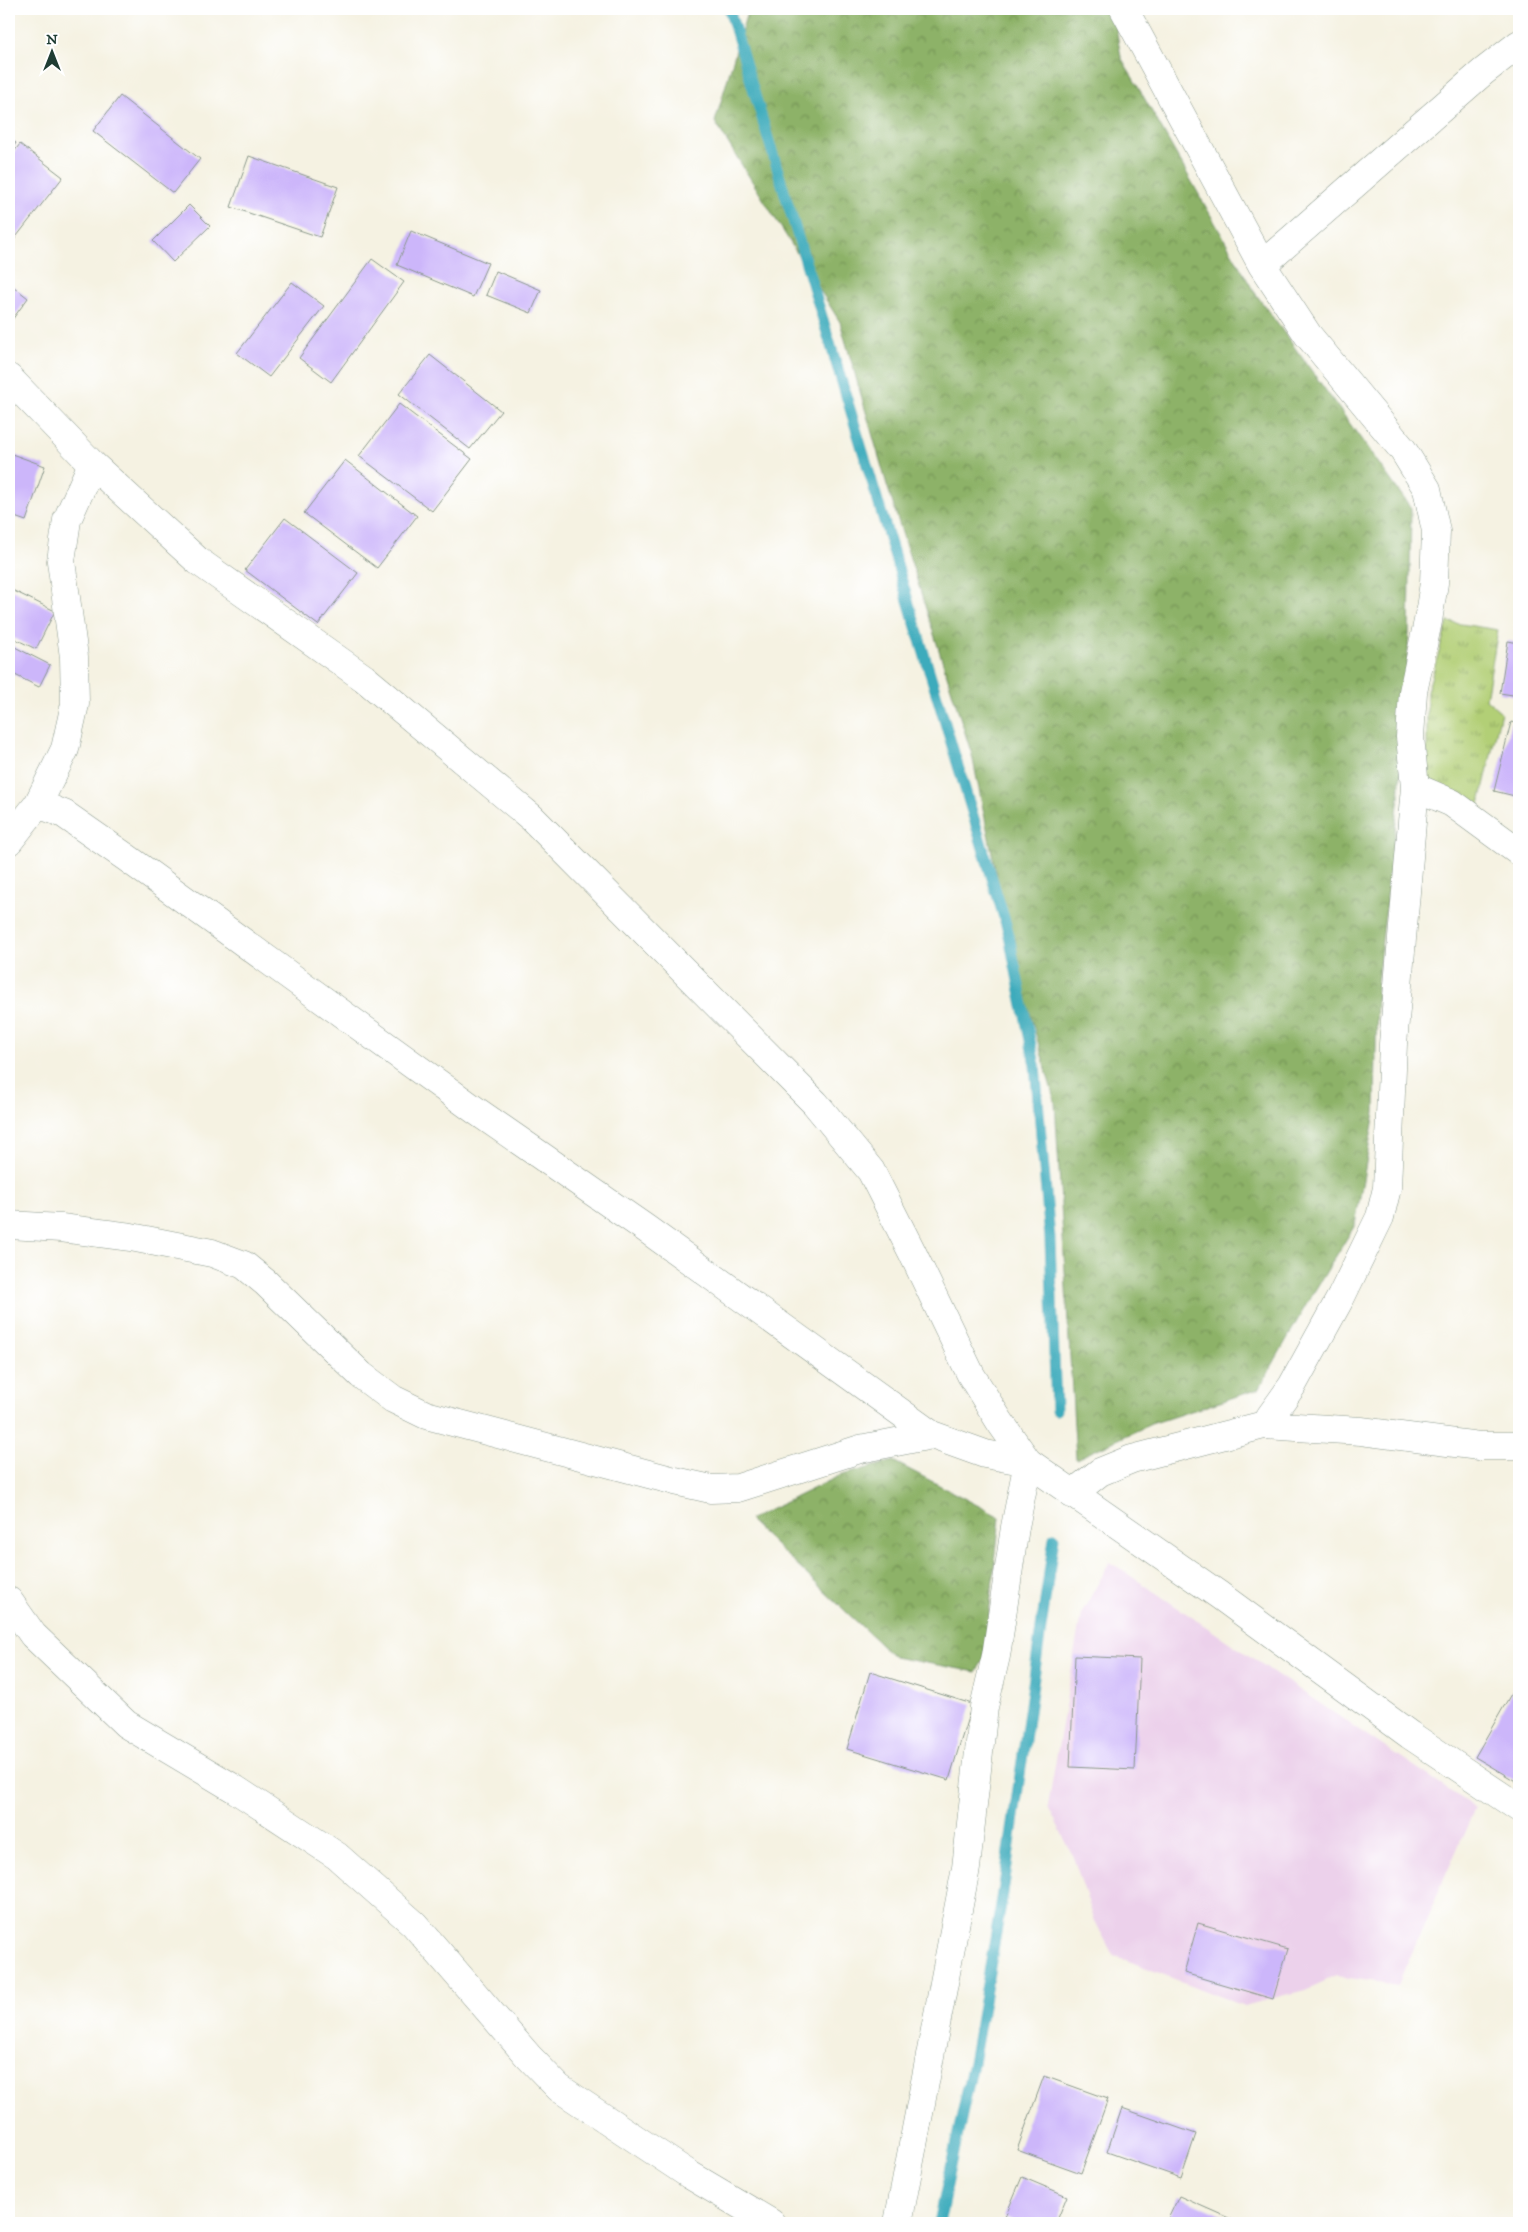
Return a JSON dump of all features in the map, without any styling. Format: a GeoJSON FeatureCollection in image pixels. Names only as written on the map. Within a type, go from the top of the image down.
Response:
{"type":"FeatureCollection","features":[{"type":"Feature","properties":{"kind":"street"},"geometry":{"type":"LineString","coordinates":[[1124,9],[1262,265],[1308,334],[1402,450],[1427,489],[1436,531],[1434,583],[1413,692],[1410,737],[1415,787],[1393,1044],[1387,1188],[1380,1217],[1342,1298],[1292,1386],[1264,1426]]}},
{"type":"Feature","properties":{"kind":"street"},"geometry":{"type":"LineString","coordinates":[[1262,265],[1482,72],[1519,44]]}},
{"type":"Feature","properties":{"kind":"street"},"geometry":{"type":"LineString","coordinates":[[9,378],[92,464],[198,561],[364,678],[532,818],[814,1103],[871,1171],[971,1375],[1028,1462],[1219,1595],[1410,1735],[1519,1808]]}},
{"type":"Feature","properties":{"kind":"street"},"geometry":{"type":"LineString","coordinates":[[9,841],[38,804],[65,749],[75,704],[74,657],[61,561],[67,520],[92,464]]}},
{"type":"Feature","properties":{"kind":"street"},"geometry":{"type":"LineString","coordinates":[[1415,787],[1452,802],[1519,852]]}},
{"type":"Feature","properties":{"kind":"street"},"geometry":{"type":"LineString","coordinates":[[38,804],[64,814],[127,858],[932,1435],[985,1454],[1028,1462]]}},
{"type":"Feature","properties":{"kind":"street"},"geometry":{"type":"LineString","coordinates":[[9,1225],[61,1228],[131,1237],[212,1253],[244,1265],[266,1283],[361,1375],[393,1399],[426,1415],[711,1489],[738,1488],[860,1449],[932,1435]]}},
{"type":"Feature","properties":{"kind":"street"},"geometry":{"type":"LineString","coordinates":[[1072,1494],[1100,1472],[1132,1458],[1264,1426],[1361,1431],[1478,1446],[1519,1446]]}},
{"type":"Feature","properties":{"kind":"street"},"geometry":{"type":"LineString","coordinates":[[898,2223],[966,1868],[984,1707],[996,1656],[1015,1526],[1028,1462]]}},
{"type":"Feature","properties":{"kind":"street"},"geometry":{"type":"LineString","coordinates":[[9,1601],[33,1635],[126,1724],[235,1789],[337,1856],[407,1918],[559,2088],[690,2175],[771,2223]]}},
{"type":"Feature","properties":{"kind":"shaded area"},"geometry":{"type":"Polygon","coordinates":[[[1110,1562],[1475,1808],[1398,1985],[1336,1976],[1305,1990],[1244,2006],[1113,1955],[1094,1919],[1072,1854],[1048,1806],[1081,1614],[1110,1562]]]}},
{"type":"Feature","properties":{"kind":"green space"},"geometry":{"type":"Polygon","coordinates":[[[748,9],[1113,9],[1121,57],[1253,290],[1411,508],[1409,634],[1399,796],[1377,983],[1375,1112],[1355,1225],[1306,1305],[1259,1389],[1151,1424],[1076,1459],[1055,1102],[1011,946],[972,755],[887,485],[840,322],[715,122],[748,9]]]}},
{"type":"Feature","properties":{"kind":"green space"},"geometry":{"type":"Polygon","coordinates":[[[1448,622],[1498,630],[1486,699],[1501,712],[1479,807],[1427,778],[1427,692],[1448,622]]]}},
{"type":"Feature","properties":{"kind":"green space"},"geometry":{"type":"Polygon","coordinates":[[[893,1461],[1000,1517],[984,1659],[976,1672],[894,1657],[749,1520],[839,1476],[893,1461]]]}},
{"type":"Feature","properties":{"kind":"building"},"geometry":{"type":"Polygon","coordinates":[[[120,96],[200,159],[173,193],[93,131],[120,96]]]}},
{"type":"Feature","properties":{"kind":"building"},"geometry":{"type":"Polygon","coordinates":[[[9,138],[16,143],[9,153],[9,138]]]}},
{"type":"Feature","properties":{"kind":"building"},"geometry":{"type":"Polygon","coordinates":[[[20,144],[63,177],[13,241],[9,237],[9,158],[20,144]]]}},
{"type":"Feature","properties":{"kind":"building"},"geometry":{"type":"Polygon","coordinates":[[[249,156],[338,187],[320,237],[231,207],[249,156]]]}},
{"type":"Feature","properties":{"kind":"building"},"geometry":{"type":"Polygon","coordinates":[[[189,205],[210,226],[173,262],[153,241],[189,205]]]}},
{"type":"Feature","properties":{"kind":"building"},"geometry":{"type":"Polygon","coordinates":[[[411,231],[488,263],[473,297],[397,265],[411,231]]]}},
{"type":"Feature","properties":{"kind":"building"},"geometry":{"type":"Polygon","coordinates":[[[372,259],[404,282],[331,382],[299,358],[372,259]]]}},
{"type":"Feature","properties":{"kind":"building"},"geometry":{"type":"Polygon","coordinates":[[[496,271],[541,290],[531,313],[486,295],[496,271]]]}},
{"type":"Feature","properties":{"kind":"building"},"geometry":{"type":"Polygon","coordinates":[[[292,282],[324,306],[269,377],[237,353],[292,282]]]}},
{"type":"Feature","properties":{"kind":"building"},"geometry":{"type":"Polygon","coordinates":[[[9,283],[28,298],[9,324],[9,283]]]}},
{"type":"Feature","properties":{"kind":"building"},"geometry":{"type":"Polygon","coordinates":[[[430,355],[501,411],[470,449],[399,394],[430,355]]]}},
{"type":"Feature","properties":{"kind":"building"},"geometry":{"type":"Polygon","coordinates":[[[399,404],[472,459],[432,511],[359,456],[399,404]]]}},
{"type":"Feature","properties":{"kind":"building"},"geometry":{"type":"Polygon","coordinates":[[[9,453],[45,466],[26,521],[9,515],[9,453]]]}},
{"type":"Feature","properties":{"kind":"building"},"geometry":{"type":"Polygon","coordinates":[[[345,460],[417,516],[377,568],[304,513],[345,460]]]}},
{"type":"Feature","properties":{"kind":"building"},"geometry":{"type":"Polygon","coordinates":[[[285,518],[358,573],[318,625],[245,570],[285,518]]]}},
{"type":"Feature","properties":{"kind":"building"},"geometry":{"type":"Polygon","coordinates":[[[12,590],[55,611],[36,649],[9,636],[9,597],[12,590]]]}},
{"type":"Feature","properties":{"kind":"building"},"geometry":{"type":"Polygon","coordinates":[[[1508,641],[1519,643],[1519,696],[1500,693],[1508,641]]]}},
{"type":"Feature","properties":{"kind":"building"},"geometry":{"type":"Polygon","coordinates":[[[9,644],[50,665],[39,687],[9,672],[9,644]]]}},
{"type":"Feature","properties":{"kind":"building"},"geometry":{"type":"Polygon","coordinates":[[[1511,722],[1519,724],[1519,797],[1494,791],[1511,722]]]}},
{"type":"Feature","properties":{"kind":"building"},"geometry":{"type":"Polygon","coordinates":[[[1075,1656],[1140,1659],[1135,1770],[1070,1767],[1075,1656]]]}},
{"type":"Feature","properties":{"kind":"building"},"geometry":{"type":"Polygon","coordinates":[[[870,1672],[972,1704],[949,1780],[847,1749],[870,1672]]]}},
{"type":"Feature","properties":{"kind":"building"},"geometry":{"type":"Polygon","coordinates":[[[1519,1680],[1519,1783],[1475,1757],[1519,1680]]]}},
{"type":"Feature","properties":{"kind":"building"},"geometry":{"type":"Polygon","coordinates":[[[1198,1923],[1288,1949],[1273,1999],[1184,1973],[1198,1923]]]}},
{"type":"Feature","properties":{"kind":"building"},"geometry":{"type":"Polygon","coordinates":[[[1044,2076],[1108,2099],[1081,2173],[1017,2150],[1044,2076]]]}},
{"type":"Feature","properties":{"kind":"building"},"geometry":{"type":"Polygon","coordinates":[[[1122,2108],[1196,2134],[1181,2178],[1107,2152],[1122,2108]]]}},
{"type":"Feature","properties":{"kind":"building"},"geometry":{"type":"Polygon","coordinates":[[[1022,2177],[1067,2196],[1056,2223],[1020,2223],[1005,2217],[1022,2177]]]}},
{"type":"Feature","properties":{"kind":"building"},"geometry":{"type":"Polygon","coordinates":[[[1179,2196],[1240,2223],[1166,2223],[1179,2196]]]}},
{"type":"Feature","properties":{"kind":"waterway"},"geometry":{"type":"LineString","coordinates":[[729,9],[1008,931],[1035,1065],[1050,1239],[1056,1410]]}},
{"type":"Feature","properties":{"kind":"waterway"},"geometry":{"type":"LineString","coordinates":[[939,2223],[973,2063],[1003,1893],[1054,1538]]}}]}
